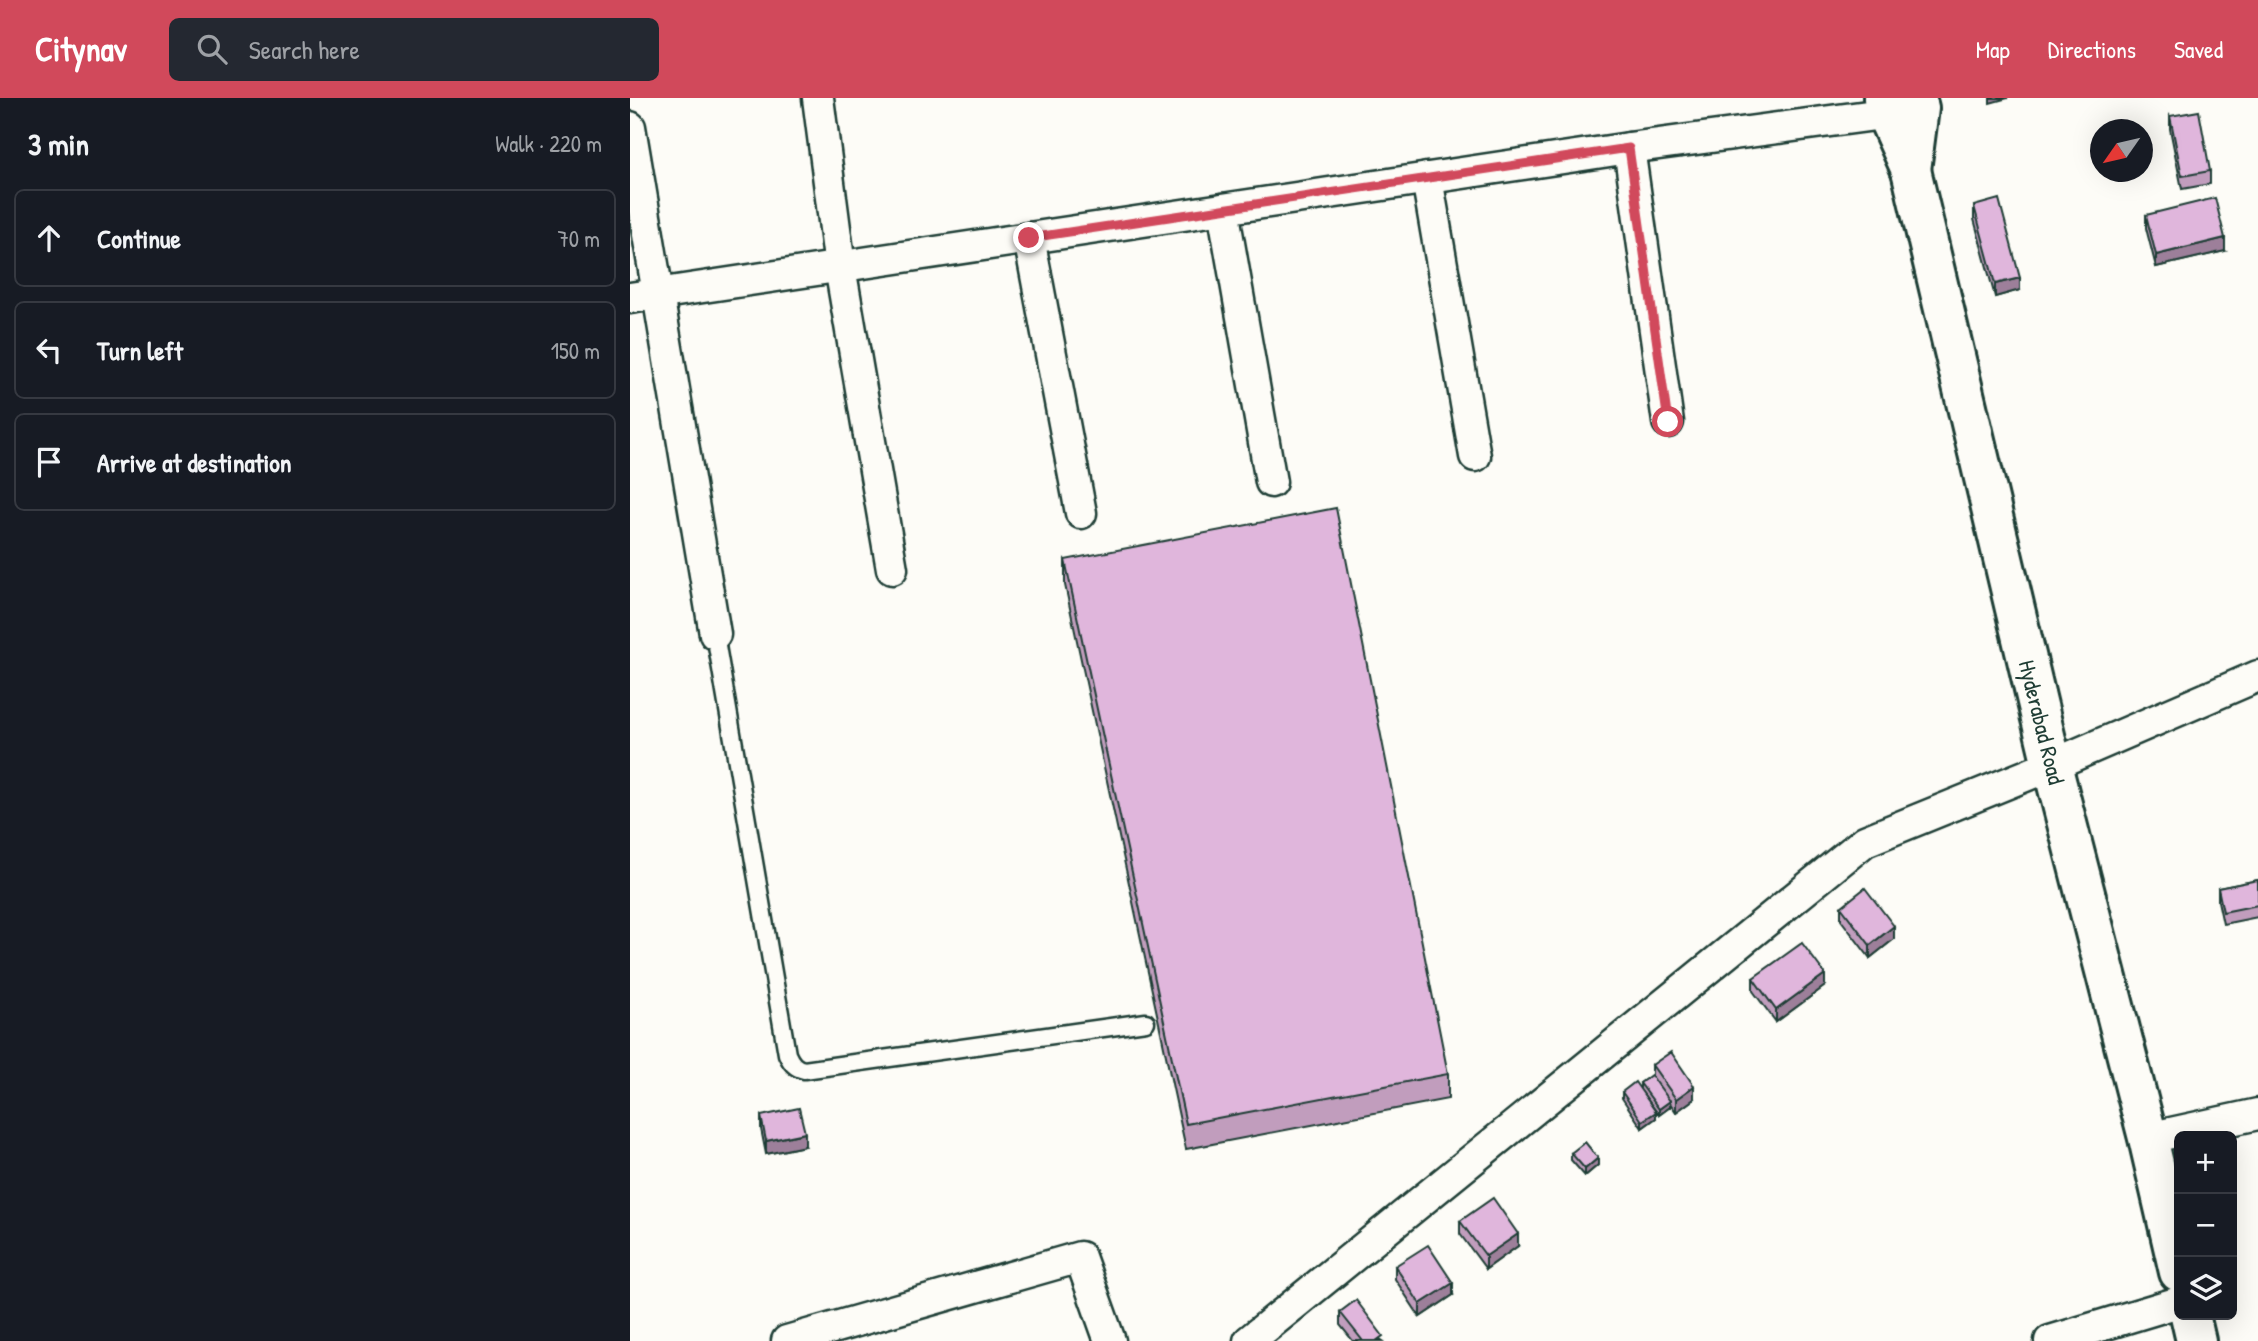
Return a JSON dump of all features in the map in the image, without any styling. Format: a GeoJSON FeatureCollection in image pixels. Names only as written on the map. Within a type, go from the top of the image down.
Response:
{"type":"FeatureCollection","features":[{"type":"Feature","properties":{"kind":"main road","name":"Hyderabad Road"},"geometry":{"type":"LineString","coordinates":[[1901,105],[1911,170],[2052,765],[2148,1138],[2176,1257]]}},
{"type":"Feature","properties":{"kind":"main road"},"geometry":{"type":"LineString","coordinates":[[2191,1320],[2196,1341]]}},
{"type":"Feature","properties":{"kind":"street"},"geometry":{"type":"LineString","coordinates":[[818,98],[840,267],[892,569]]}},
{"type":"Feature","properties":{"kind":"street"},"geometry":{"type":"LineString","coordinates":[[644,296],[1901,105]]}},
{"type":"Feature","properties":{"kind":"street"},"geometry":{"type":"LineString","coordinates":[[630,127],[644,296],[715,634]]}},
{"type":"Feature","properties":{"kind":"street"},"geometry":{"type":"LineString","coordinates":[[1629,148],[1668,422]]}},
{"type":"Feature","properties":{"kind":"street"},"geometry":{"type":"LineString","coordinates":[[1427,178],[1475,456]]}},
{"type":"Feature","properties":{"kind":"street"},"geometry":{"type":"LineString","coordinates":[[1223,209],[1271,482]]}},
{"type":"Feature","properties":{"kind":"street"},"geometry":{"type":"LineString","coordinates":[[1029,238],[1081,513]]}},
{"type":"Feature","properties":{"kind":"street"},"geometry":{"type":"LineString","coordinates":[[1249,1341],[1865,841],[2052,765],[2258,676]]}},
{"type":"Feature","properties":{"kind":"street"},"geometry":{"type":"LineString","coordinates":[[2148,1138],[2258,1114]]}},
{"type":"Feature","properties":{"kind":"street"},"geometry":{"type":"LineString","coordinates":[[787,1341],[1080,1257],[1110,1341]]}},
{"type":"Feature","properties":{"kind":"street"},"geometry":{"type":"LineString","coordinates":[[2050,1341],[2174,1304]]}},
{"type":"Feature","properties":{"kind":"lane"},"geometry":{"type":"LineString","coordinates":[[715,634],[787,1054],[797,1068],[804,1070],[1146,1021]]}},
{"type":"Feature","properties":{"kind":"building"},"geometry":{"type":"Polygon","coordinates":[[[2199,111],[2210,171],[2182,176],[2170,116],[2199,111]]]}},
{"type":"Feature","properties":{"kind":"building"},"geometry":{"type":"Polygon","coordinates":[[[2215,198],[2225,238],[2156,255],[2146,215],[2215,198]]]}},
{"type":"Feature","properties":{"kind":"building"},"geometry":{"type":"Polygon","coordinates":[[[1999,199],[2020,278],[1995,284],[1974,206],[1999,199]]]}},
{"type":"Feature","properties":{"kind":"building"},"geometry":{"type":"Polygon","coordinates":[[[1336,508],[1448,1074],[1186,1124],[1065,560],[1336,508]]]}},
{"type":"Feature","properties":{"kind":"building"},"geometry":{"type":"Polygon","coordinates":[[[2258,880],[2258,905],[2223,912],[2218,888],[2258,880]]]}},
{"type":"Feature","properties":{"kind":"building"},"geometry":{"type":"Polygon","coordinates":[[[1865,888],[1894,926],[1870,945],[1841,907],[1865,888]]]}},
{"type":"Feature","properties":{"kind":"building"},"geometry":{"type":"Polygon","coordinates":[[[1802,943],[1825,974],[1776,1010],[1753,978],[1802,943]]]}},
{"type":"Feature","properties":{"kind":"building"},"geometry":{"type":"Polygon","coordinates":[[[1671,1052],[1694,1086],[1676,1099],[1652,1065],[1671,1052]]]}},
{"type":"Feature","properties":{"kind":"building"},"geometry":{"type":"Polygon","coordinates":[[[1651,1075],[1670,1101],[1659,1109],[1640,1083],[1651,1075]]]}},
{"type":"Feature","properties":{"kind":"building"},"geometry":{"type":"Polygon","coordinates":[[[1635,1082],[1656,1112],[1642,1121],[1622,1092],[1635,1082]]]}},
{"type":"Feature","properties":{"kind":"building"},"geometry":{"type":"Polygon","coordinates":[[[799,1108],[805,1133],[766,1141],[761,1116],[799,1108]]]}},
{"type":"Feature","properties":{"kind":"building"},"geometry":{"type":"Polygon","coordinates":[[[1585,1142],[1598,1158],[1585,1169],[1571,1153],[1585,1142]]]}},
{"type":"Feature","properties":{"kind":"building"},"geometry":{"type":"Polygon","coordinates":[[[1493,1198],[1518,1234],[1486,1256],[1460,1221],[1493,1198]]]}},
{"type":"Feature","properties":{"kind":"building"},"geometry":{"type":"Polygon","coordinates":[[[1428,1245],[1453,1283],[1420,1304],[1395,1266],[1428,1245]]]}},
{"type":"Feature","properties":{"kind":"building"},"geometry":{"type":"Polygon","coordinates":[[[1356,1300],[1383,1336],[1376,1341],[1363,1341],[1340,1312],[1356,1300]]]}},
{"type":"Feature","properties":{"kind":"route"},"geometry":{"type":"LineString","coordinates":[[1029,238],[1629,148],[1668,422]]}}]}
